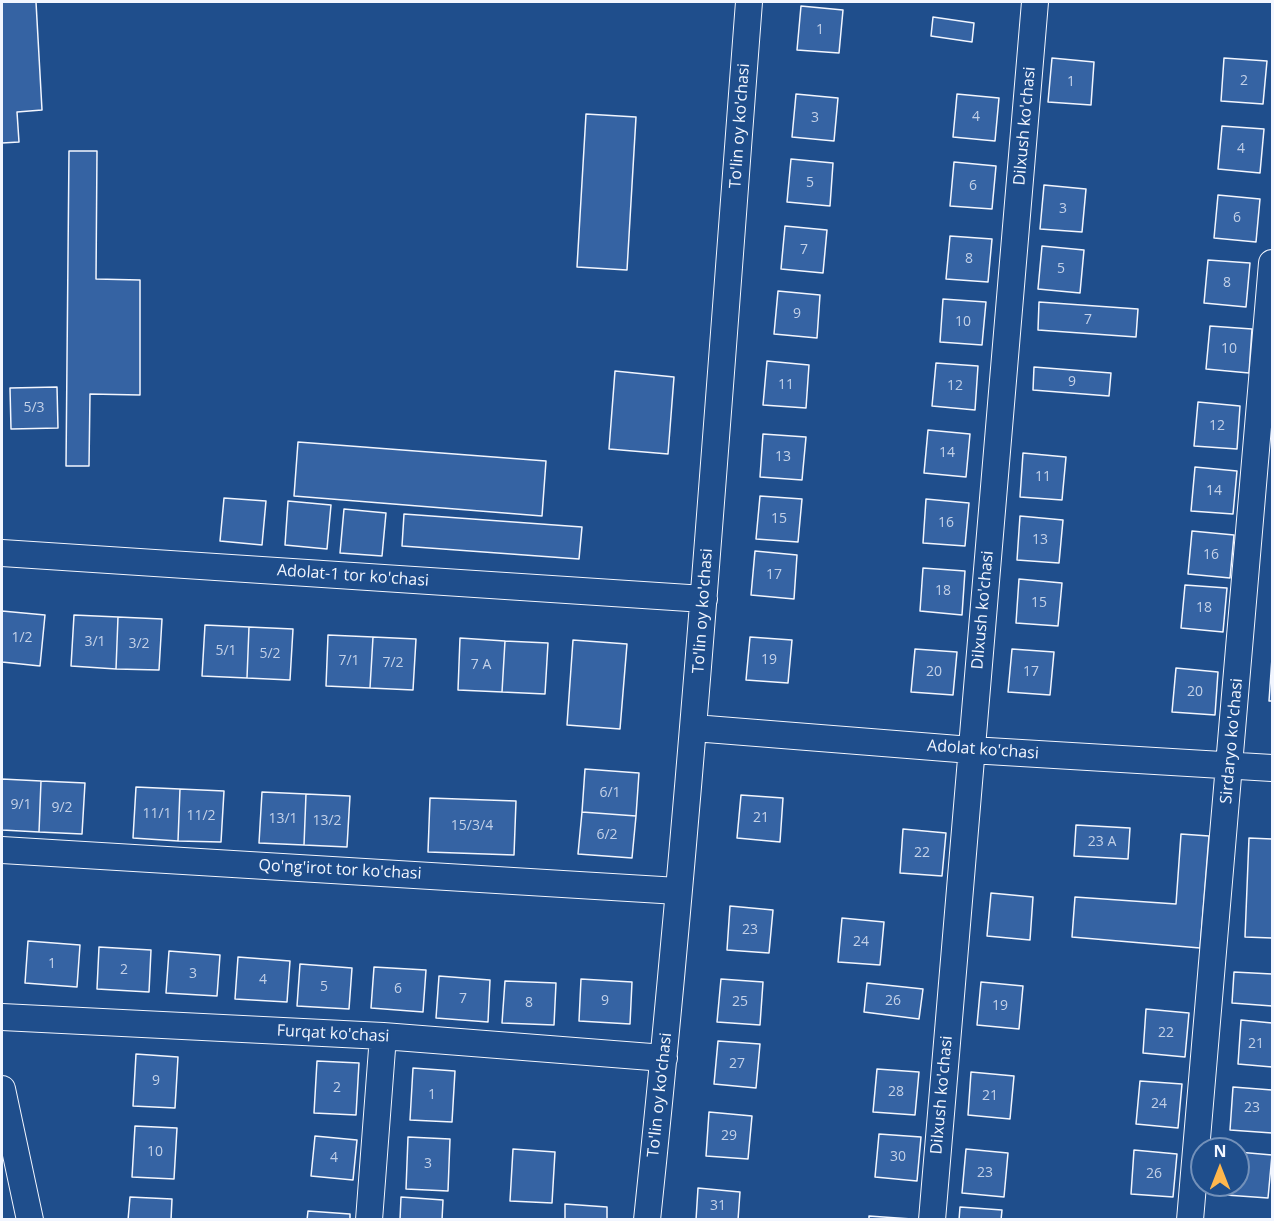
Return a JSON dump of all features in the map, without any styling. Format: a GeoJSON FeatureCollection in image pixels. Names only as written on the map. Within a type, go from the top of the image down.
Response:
{"type":"FeatureCollection","features":[{"type":"Feature","properties":{"kind":"street","name":"To'lin oy ko'chasi"},"geometry":{"type":"LineString","coordinates":[[647,1220],[694,728],[749,2]]}},
{"type":"Feature","properties":{"kind":"street","name":"Dilxush ko'chasi"},"geometry":{"type":"LineString","coordinates":[[932,1220],[1035,2]]}},
{"type":"Feature","properties":{"kind":"street","name":"Sirdaryo ko'chasi"},"geometry":{"type":"LineString","coordinates":[[1190,1220],[1272,263]]}},
{"type":"Feature","properties":{"kind":"street","name":"Adolat-1 tor ko'chasi"},"geometry":{"type":"LineString","coordinates":[[2,553],[704,600]]}},
{"type":"Feature","properties":{"kind":"street","name":"Adolat ko'chasi"},"geometry":{"type":"LineString","coordinates":[[694,728],[971,750],[1272,768]]}},
{"type":"Feature","properties":{"kind":"street","name":"Qo'ng'irot tor ko'chasi"},"geometry":{"type":"LineString","coordinates":[[2,850],[678,891]]}},
{"type":"Feature","properties":{"kind":"street","name":"Furqat ko'chasi"},"geometry":{"type":"LineString","coordinates":[[2,1017],[383,1036],[664,1058]]}},
{"type":"Feature","properties":{"kind":"street"},"geometry":{"type":"LineString","coordinates":[[369,1220],[383,1036]]}},
{"type":"Feature","properties":{"kind":"street"},"geometry":{"type":"LineString","coordinates":[[2,1089],[30,1220]]}},
{"type":"Feature","properties":{"kind":"building"},"geometry":{"type":"Polygon","coordinates":[[[2,2],[36,2],[42,110],[17,112],[19,142],[2,143],[2,2]]]}},
{"type":"Feature","properties":{"kind":"building"},"geometry":{"type":"Polygon","coordinates":[[[801,6],[843,10],[839,53],[797,50],[801,6]]]}},
{"type":"Feature","properties":{"kind":"building"},"geometry":{"type":"Polygon","coordinates":[[[933,17],[974,23],[972,42],[931,36],[933,17]]]}},
{"type":"Feature","properties":{"kind":"building"},"geometry":{"type":"Polygon","coordinates":[[[1052,58],[1094,62],[1091,105],[1048,102],[1052,58]]]}},
{"type":"Feature","properties":{"kind":"building"},"geometry":{"type":"Polygon","coordinates":[[[1224,58],[1267,61],[1263,104],[1221,101],[1224,58]]]}},
{"type":"Feature","properties":{"kind":"building"},"geometry":{"type":"Polygon","coordinates":[[[796,94],[838,98],[834,141],[792,137],[796,94]]]}},
{"type":"Feature","properties":{"kind":"building"},"geometry":{"type":"Polygon","coordinates":[[[957,94],[999,98],[995,141],[953,137],[957,94]]]}},
{"type":"Feature","properties":{"kind":"building"},"geometry":{"type":"Polygon","coordinates":[[[586,114],[636,117],[627,270],[577,267],[586,114]]]}},
{"type":"Feature","properties":{"kind":"building"},"geometry":{"type":"Polygon","coordinates":[[[1222,126],[1264,129],[1260,173],[1218,169],[1222,126]]]}},
{"type":"Feature","properties":{"kind":"building"},"geometry":{"type":"Polygon","coordinates":[[[69,151],[97,151],[96,279],[140,280],[140,395],[90,394],[89,466],[66,466],[69,151]]]}},
{"type":"Feature","properties":{"kind":"building"},"geometry":{"type":"Polygon","coordinates":[[[791,159],[833,163],[830,206],[787,202],[791,159]]]}},
{"type":"Feature","properties":{"kind":"building"},"geometry":{"type":"Polygon","coordinates":[[[954,162],[996,166],[992,209],[950,206],[954,162]]]}},
{"type":"Feature","properties":{"kind":"building"},"geometry":{"type":"Polygon","coordinates":[[[1044,185],[1086,189],[1082,232],[1040,229],[1044,185]]]}},
{"type":"Feature","properties":{"kind":"building"},"geometry":{"type":"Polygon","coordinates":[[[1218,195],[1260,199],[1256,242],[1214,238],[1218,195]]]}},
{"type":"Feature","properties":{"kind":"building"},"geometry":{"type":"Polygon","coordinates":[[[785,226],[827,230],[823,273],[781,269],[785,226]]]}},
{"type":"Feature","properties":{"kind":"building"},"geometry":{"type":"Polygon","coordinates":[[[950,236],[992,239],[988,282],[946,279],[950,236]]]}},
{"type":"Feature","properties":{"kind":"building"},"geometry":{"type":"Polygon","coordinates":[[[1042,246],[1084,250],[1080,293],[1038,289],[1042,246]]]}},
{"type":"Feature","properties":{"kind":"building"},"geometry":{"type":"Polygon","coordinates":[[[1208,260],[1250,263],[1246,307],[1204,303],[1208,260]]]}},
{"type":"Feature","properties":{"kind":"building"},"geometry":{"type":"Polygon","coordinates":[[[778,291],[820,295],[817,338],[774,334],[778,291]]]}},
{"type":"Feature","properties":{"kind":"building"},"geometry":{"type":"Polygon","coordinates":[[[943,299],[986,302],[982,345],[940,342],[943,299]]]}},
{"type":"Feature","properties":{"kind":"building"},"geometry":{"type":"Polygon","coordinates":[[[1039,302],[1138,309],[1136,337],[1038,330],[1039,302]]]}},
{"type":"Feature","properties":{"kind":"building"},"geometry":{"type":"Polygon","coordinates":[[[1210,326],[1252,329],[1249,373],[1206,369],[1210,326]]]}},
{"type":"Feature","properties":{"kind":"building"},"geometry":{"type":"Polygon","coordinates":[[[767,361],[809,365],[806,408],[763,405],[767,361]]]}},
{"type":"Feature","properties":{"kind":"building"},"geometry":{"type":"Polygon","coordinates":[[[936,363],[978,366],[975,410],[932,406],[936,363]]]}},
{"type":"Feature","properties":{"kind":"building"},"geometry":{"type":"Polygon","coordinates":[[[1034,367],[1111,373],[1109,396],[1033,390],[1034,367]]]}},
{"type":"Feature","properties":{"kind":"building"},"geometry":{"type":"Polygon","coordinates":[[[615,371],[674,377],[668,454],[609,449],[615,371]]]}},
{"type":"Feature","properties":{"kind":"building"},"geometry":{"type":"Polygon","coordinates":[[[57,387],[58,428],[11,429],[10,388],[57,387]]]}},
{"type":"Feature","properties":{"kind":"building"},"geometry":{"type":"Polygon","coordinates":[[[1198,402],[1240,406],[1237,449],[1194,446],[1198,402]]]}},
{"type":"Feature","properties":{"kind":"building"},"geometry":{"type":"Polygon","coordinates":[[[928,430],[970,434],[966,477],[924,473],[928,430]]]}},
{"type":"Feature","properties":{"kind":"building"},"geometry":{"type":"Polygon","coordinates":[[[763,434],[806,437],[802,480],[760,477],[763,434]]]}},
{"type":"Feature","properties":{"kind":"building"},"geometry":{"type":"Polygon","coordinates":[[[298,442],[546,461],[542,516],[294,496],[298,442]]]}},
{"type":"Feature","properties":{"kind":"building"},"geometry":{"type":"Polygon","coordinates":[[[1023,453],[1066,457],[1062,500],[1020,497],[1023,453]]]}},
{"type":"Feature","properties":{"kind":"building"},"geometry":{"type":"Polygon","coordinates":[[[1195,467],[1237,471],[1233,514],[1191,511],[1195,467]]]}},
{"type":"Feature","properties":{"kind":"building"},"geometry":{"type":"Polygon","coordinates":[[[760,496],[802,499],[798,542],[756,539],[760,496]]]}},
{"type":"Feature","properties":{"kind":"building"},"geometry":{"type":"Polygon","coordinates":[[[224,498],[266,501],[262,545],[220,541],[224,498]]]}},
{"type":"Feature","properties":{"kind":"building"},"geometry":{"type":"Polygon","coordinates":[[[926,499],[969,503],[965,546],[923,543],[926,499]]]}},
{"type":"Feature","properties":{"kind":"building"},"geometry":{"type":"Polygon","coordinates":[[[288,501],[331,505],[327,549],[285,545],[288,501]]]}},
{"type":"Feature","properties":{"kind":"building"},"geometry":{"type":"Polygon","coordinates":[[[344,509],[386,513],[382,556],[340,553],[344,509]]]}},
{"type":"Feature","properties":{"kind":"building"},"geometry":{"type":"Polygon","coordinates":[[[404,514],[582,527],[579,559],[402,546],[404,514]]]}},
{"type":"Feature","properties":{"kind":"building"},"geometry":{"type":"Polygon","coordinates":[[[1020,516],[1063,520],[1059,563],[1017,560],[1020,516]]]}},
{"type":"Feature","properties":{"kind":"building"},"geometry":{"type":"Polygon","coordinates":[[[1192,531],[1234,535],[1230,578],[1188,574],[1192,531]]]}},
{"type":"Feature","properties":{"kind":"building"},"geometry":{"type":"Polygon","coordinates":[[[755,551],[797,555],[794,599],[751,595],[755,551]]]}},
{"type":"Feature","properties":{"kind":"building"},"geometry":{"type":"Polygon","coordinates":[[[923,568],[965,571],[962,615],[920,611],[923,568]]]}},
{"type":"Feature","properties":{"kind":"building"},"geometry":{"type":"Polygon","coordinates":[[[1019,579],[1062,583],[1058,626],[1016,623],[1019,579]]]}},
{"type":"Feature","properties":{"kind":"building"},"geometry":{"type":"Polygon","coordinates":[[[1185,585],[1227,588],[1223,632],[1181,628],[1185,585]]]}},
{"type":"Feature","properties":{"kind":"building"},"geometry":{"type":"Polygon","coordinates":[[[2,611],[45,615],[40,666],[2,662],[2,611]]]}},
{"type":"Feature","properties":{"kind":"building"},"geometry":{"type":"Polygon","coordinates":[[[74,615],[118,617],[116,669],[71,666],[74,615]]]}},
{"type":"Feature","properties":{"kind":"building"},"geometry":{"type":"Polygon","coordinates":[[[118,617],[162,619],[159,670],[116,669],[118,617]]]}},
{"type":"Feature","properties":{"kind":"building"},"geometry":{"type":"Polygon","coordinates":[[[205,625],[249,627],[247,678],[202,676],[205,625]]]}},
{"type":"Feature","properties":{"kind":"building"},"geometry":{"type":"Polygon","coordinates":[[[249,627],[293,629],[290,680],[247,678],[249,627]]]}},
{"type":"Feature","properties":{"kind":"building"},"geometry":{"type":"Polygon","coordinates":[[[328,635],[373,637],[370,688],[326,686],[328,635]]]}},
{"type":"Feature","properties":{"kind":"building"},"geometry":{"type":"Polygon","coordinates":[[[373,637],[416,639],[413,690],[370,688],[373,637]]]}},
{"type":"Feature","properties":{"kind":"building"},"geometry":{"type":"Polygon","coordinates":[[[750,637],[792,640],[788,683],[746,680],[750,637]]]}},
{"type":"Feature","properties":{"kind":"building"},"geometry":{"type":"Polygon","coordinates":[[[460,638],[505,641],[502,692],[458,690],[460,638]]]}},
{"type":"Feature","properties":{"kind":"building"},"geometry":{"type":"Polygon","coordinates":[[[573,640],[627,644],[620,729],[567,725],[573,640]]]}},
{"type":"Feature","properties":{"kind":"building"},"geometry":{"type":"Polygon","coordinates":[[[505,641],[548,643],[545,694],[502,692],[505,641]]]}},
{"type":"Feature","properties":{"kind":"building"},"geometry":{"type":"Polygon","coordinates":[[[915,649],[957,652],[953,695],[911,692],[915,649]]]}},
{"type":"Feature","properties":{"kind":"building"},"geometry":{"type":"Polygon","coordinates":[[[1012,649],[1054,652],[1050,695],[1008,692],[1012,649]]]}},
{"type":"Feature","properties":{"kind":"building"},"geometry":{"type":"Polygon","coordinates":[[[1272,658],[1272,701],[1269,701],[1272,658]]]}},
{"type":"Feature","properties":{"kind":"building"},"geometry":{"type":"Polygon","coordinates":[[[1176,668],[1218,672],[1215,715],[1172,712],[1176,668]]]}},
{"type":"Feature","properties":{"kind":"building"},"geometry":{"type":"Polygon","coordinates":[[[585,769],[639,773],[636,816],[582,812],[585,769]]]}},
{"type":"Feature","properties":{"kind":"building"},"geometry":{"type":"Polygon","coordinates":[[[2,779],[41,781],[39,832],[2,830],[2,779]]]}},
{"type":"Feature","properties":{"kind":"building"},"geometry":{"type":"Polygon","coordinates":[[[41,781],[85,783],[82,834],[39,832],[41,781]]]}},
{"type":"Feature","properties":{"kind":"building"},"geometry":{"type":"Polygon","coordinates":[[[136,787],[180,789],[178,841],[133,838],[136,787]]]}},
{"type":"Feature","properties":{"kind":"building"},"geometry":{"type":"Polygon","coordinates":[[[180,789],[224,791],[221,842],[178,841],[180,789]]]}},
{"type":"Feature","properties":{"kind":"building"},"geometry":{"type":"Polygon","coordinates":[[[262,792],[306,794],[304,845],[259,843],[262,792]]]}},
{"type":"Feature","properties":{"kind":"building"},"geometry":{"type":"Polygon","coordinates":[[[306,794],[350,796],[347,847],[304,845],[306,794]]]}},
{"type":"Feature","properties":{"kind":"building"},"geometry":{"type":"Polygon","coordinates":[[[741,795],[783,798],[780,842],[737,838],[741,795]]]}},
{"type":"Feature","properties":{"kind":"building"},"geometry":{"type":"Polygon","coordinates":[[[430,798],[516,801],[514,855],[428,852],[430,798]]]}},
{"type":"Feature","properties":{"kind":"building"},"geometry":{"type":"Polygon","coordinates":[[[582,812],[636,816],[632,858],[578,854],[582,812]]]}},
{"type":"Feature","properties":{"kind":"building"},"geometry":{"type":"Polygon","coordinates":[[[1076,825],[1130,828],[1128,859],[1074,856],[1076,825]]]}},
{"type":"Feature","properties":{"kind":"building"},"geometry":{"type":"Polygon","coordinates":[[[903,829],[946,833],[942,876],[900,873],[903,829]]]}},
{"type":"Feature","properties":{"kind":"building"},"geometry":{"type":"Polygon","coordinates":[[[1181,834],[1209,836],[1200,948],[1072,937],[1075,897],[1176,904],[1181,834]]]}},
{"type":"Feature","properties":{"kind":"building"},"geometry":{"type":"Polygon","coordinates":[[[1249,838],[1272,839],[1272,938],[1245,937],[1249,838]]]}},
{"type":"Feature","properties":{"kind":"building"},"geometry":{"type":"Polygon","coordinates":[[[991,893],[1033,897],[1030,940],[987,936],[991,893]]]}},
{"type":"Feature","properties":{"kind":"building"},"geometry":{"type":"Polygon","coordinates":[[[730,906],[773,910],[769,953],[727,950],[730,906]]]}},
{"type":"Feature","properties":{"kind":"building"},"geometry":{"type":"Polygon","coordinates":[[[842,918],[884,922],[880,965],[838,962],[842,918]]]}},
{"type":"Feature","properties":{"kind":"building"},"geometry":{"type":"Polygon","coordinates":[[[28,941],[80,945],[77,987],[25,983],[28,941]]]}},
{"type":"Feature","properties":{"kind":"building"},"geometry":{"type":"Polygon","coordinates":[[[99,947],[151,950],[149,992],[97,989],[99,947]]]}},
{"type":"Feature","properties":{"kind":"building"},"geometry":{"type":"Polygon","coordinates":[[[169,951],[220,955],[217,996],[166,993],[169,951]]]}},
{"type":"Feature","properties":{"kind":"building"},"geometry":{"type":"Polygon","coordinates":[[[238,957],[290,961],[287,1002],[235,999],[238,957]]]}},
{"type":"Feature","properties":{"kind":"building"},"geometry":{"type":"Polygon","coordinates":[[[300,964],[352,968],[349,1009],[297,1006],[300,964]]]}},
{"type":"Feature","properties":{"kind":"building"},"geometry":{"type":"Polygon","coordinates":[[[374,967],[426,970],[423,1012],[371,1008],[374,967]]]}},
{"type":"Feature","properties":{"kind":"building"},"geometry":{"type":"Polygon","coordinates":[[[1234,972],[1272,974],[1272,1006],[1232,1003],[1234,972]]]}},
{"type":"Feature","properties":{"kind":"building"},"geometry":{"type":"Polygon","coordinates":[[[439,976],[490,980],[488,1022],[436,1018],[439,976]]]}},
{"type":"Feature","properties":{"kind":"building"},"geometry":{"type":"Polygon","coordinates":[[[581,979],[632,982],[630,1024],[579,1021],[581,979]]]}},
{"type":"Feature","properties":{"kind":"building"},"geometry":{"type":"Polygon","coordinates":[[[721,979],[763,982],[760,1025],[717,1022],[721,979]]]}},
{"type":"Feature","properties":{"kind":"building"},"geometry":{"type":"Polygon","coordinates":[[[505,981],[556,983],[554,1025],[502,1023],[505,981]]]}},
{"type":"Feature","properties":{"kind":"building"},"geometry":{"type":"Polygon","coordinates":[[[981,982],[1023,986],[1019,1029],[977,1025],[981,982]]]}},
{"type":"Feature","properties":{"kind":"building"},"geometry":{"type":"Polygon","coordinates":[[[867,983],[923,989],[919,1019],[864,1012],[867,983]]]}},
{"type":"Feature","properties":{"kind":"building"},"geometry":{"type":"Polygon","coordinates":[[[1146,1009],[1189,1013],[1185,1057],[1143,1053],[1146,1009]]]}},
{"type":"Feature","properties":{"kind":"building"},"geometry":{"type":"Polygon","coordinates":[[[1241,1020],[1272,1023],[1272,1067],[1238,1064],[1241,1020]]]}},
{"type":"Feature","properties":{"kind":"building"},"geometry":{"type":"Polygon","coordinates":[[[718,1041],[760,1044],[756,1088],[714,1084],[718,1041]]]}},
{"type":"Feature","properties":{"kind":"building"},"geometry":{"type":"Polygon","coordinates":[[[136,1054],[178,1057],[175,1108],[133,1106],[136,1054]]]}},
{"type":"Feature","properties":{"kind":"building"},"geometry":{"type":"Polygon","coordinates":[[[317,1061],[359,1063],[356,1115],[314,1113],[317,1061]]]}},
{"type":"Feature","properties":{"kind":"building"},"geometry":{"type":"Polygon","coordinates":[[[413,1068],[455,1071],[452,1122],[410,1120],[413,1068]]]}},
{"type":"Feature","properties":{"kind":"building"},"geometry":{"type":"Polygon","coordinates":[[[877,1069],[919,1072],[915,1115],[873,1112],[877,1069]]]}},
{"type":"Feature","properties":{"kind":"building"},"geometry":{"type":"Polygon","coordinates":[[[971,1072],[1014,1076],[1010,1119],[968,1115],[971,1072]]]}},
{"type":"Feature","properties":{"kind":"building"},"geometry":{"type":"Polygon","coordinates":[[[1140,1081],[1182,1084],[1178,1128],[1136,1124],[1140,1081]]]}},
{"type":"Feature","properties":{"kind":"building"},"geometry":{"type":"Polygon","coordinates":[[[1233,1087],[1272,1090],[1272,1133],[1230,1130],[1233,1087]]]}},
{"type":"Feature","properties":{"kind":"building"},"geometry":{"type":"Polygon","coordinates":[[[709,1112],[752,1116],[748,1159],[706,1156],[709,1112]]]}},
{"type":"Feature","properties":{"kind":"building"},"geometry":{"type":"Polygon","coordinates":[[[135,1126],[177,1128],[174,1179],[132,1177],[135,1126]]]}},
{"type":"Feature","properties":{"kind":"building"},"geometry":{"type":"Polygon","coordinates":[[[879,1134],[921,1137],[917,1181],[875,1177],[879,1134]]]}},
{"type":"Feature","properties":{"kind":"building"},"geometry":{"type":"Polygon","coordinates":[[[315,1136],[357,1140],[353,1180],[311,1176],[315,1136]]]}},
{"type":"Feature","properties":{"kind":"building"},"geometry":{"type":"Polygon","coordinates":[[[408,1137],[450,1139],[448,1191],[406,1189],[408,1137]]]}},
{"type":"Feature","properties":{"kind":"building"},"geometry":{"type":"Polygon","coordinates":[[[513,1149],[555,1152],[552,1203],[510,1201],[513,1149]]]}},
{"type":"Feature","properties":{"kind":"building"},"geometry":{"type":"Polygon","coordinates":[[[966,1149],[1008,1153],[1004,1197],[962,1193],[966,1149]]]}},
{"type":"Feature","properties":{"kind":"building"},"geometry":{"type":"Polygon","coordinates":[[[1134,1150],[1177,1154],[1173,1197],[1131,1194],[1134,1150]]]}},
{"type":"Feature","properties":{"kind":"building"},"geometry":{"type":"Polygon","coordinates":[[[1250,1153],[1272,1155],[1268,1198],[1250,1197],[1250,1153]]]}},
{"type":"Feature","properties":{"kind":"building"},"geometry":{"type":"Polygon","coordinates":[[[698,1188],[740,1192],[738,1220],[696,1220],[698,1188]]]}},
{"type":"Feature","properties":{"kind":"building"},"geometry":{"type":"Polygon","coordinates":[[[130,1197],[172,1199],[171,1220],[128,1220],[130,1197]]]}},
{"type":"Feature","properties":{"kind":"building"},"geometry":{"type":"Polygon","coordinates":[[[401,1197],[443,1200],[442,1220],[400,1220],[401,1197]]]}},
{"type":"Feature","properties":{"kind":"building"},"geometry":{"type":"Polygon","coordinates":[[[565,1204],[607,1207],[607,1220],[565,1220],[565,1204]]]}},
{"type":"Feature","properties":{"kind":"building"},"geometry":{"type":"Polygon","coordinates":[[[960,1207],[1002,1210],[1001,1220],[959,1220],[960,1207]]]}},
{"type":"Feature","properties":{"kind":"building"},"geometry":{"type":"Polygon","coordinates":[[[308,1211],[350,1214],[350,1220],[307,1220],[308,1211]]]}},
{"type":"Feature","properties":{"kind":"building"},"geometry":{"type":"Polygon","coordinates":[[[869,1216],[912,1219],[912,1220],[869,1220],[869,1216]]]}}]}
